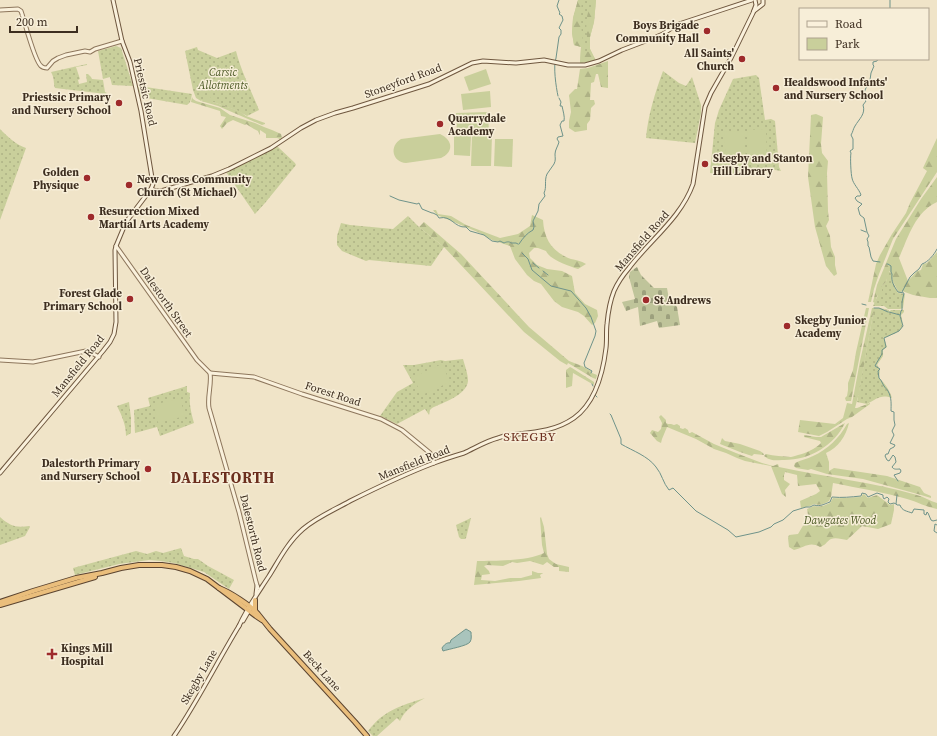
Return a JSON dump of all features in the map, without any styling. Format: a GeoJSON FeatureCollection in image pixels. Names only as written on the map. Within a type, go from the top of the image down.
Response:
{"type":"FeatureCollection","features":[{"type":"Feature","properties":{"kind":"highway"},"geometry":{"type":"LineString","coordinates":[[0,602],[76,578],[139,565],[162,565],[190,571],[207,580],[219,588],[222,592],[249,608]]}},
{"type":"Feature","properties":{"kind":"highway"},"geometry":{"type":"LineString","coordinates":[[0,605],[102,573]]}},
{"type":"Feature","properties":{"kind":"highway"},"geometry":{"type":"LineString","coordinates":[[255,599],[255,611]]}},
{"type":"Feature","properties":{"kind":"highway","name":"Beck Lane"},"geometry":{"type":"LineString","coordinates":[[249,608],[255,611],[262,620]]}},
{"type":"Feature","properties":{"kind":"highway","name":"Beck Lane"},"geometry":{"type":"LineString","coordinates":[[249,608],[262,620],[356,722],[367,736]]}},
{"type":"Feature","properties":{"kind":"main road","name":"Priestsic Road"},"geometry":{"type":"LineString","coordinates":[[113,0],[122,41],[130,62],[141,111],[153,184],[152,189]]}},
{"type":"Feature","properties":{"kind":"main road","name":"Stoneyford Road"},"geometry":{"type":"LineString","coordinates":[[152,189],[161,191],[212,176],[271,148],[316,120],[428,84],[472,63],[488,61],[513,63],[544,60],[563,65],[585,65],[663,34],[676,25],[752,0]]}},
{"type":"Feature","properties":{"kind":"main road"},"geometry":{"type":"LineString","coordinates":[[756,1],[757,5],[761,5],[763,0]]}},
{"type":"Feature","properties":{"kind":"main road","name":"Mansfield Road"},"geometry":{"type":"LineString","coordinates":[[249,608],[285,549],[312,521],[375,488],[434,463],[508,435],[544,431],[556,427],[573,419],[582,411],[595,390],[603,366],[606,349],[608,313],[614,292],[621,278],[637,257],[676,215],[685,202],[693,184],[705,107],[753,13],[756,1]]}},
{"type":"Feature","properties":{"kind":"main road","name":"Mansfield Road"},"geometry":{"type":"LineString","coordinates":[[753,13],[761,5]]}},
{"type":"Feature","properties":{"kind":"main road"},"geometry":{"type":"LineString","coordinates":[[0,10],[18,9],[21,11],[30,42],[40,66],[47,68],[53,61],[66,55],[84,51],[90,52],[95,49],[122,41]]}},
{"type":"Feature","properties":{"kind":"main road","name":"Mansfield Road"},"geometry":{"type":"LineString","coordinates":[[0,473],[99,357],[110,342],[114,334],[116,316],[116,246],[126,222],[152,189]]}},
{"type":"Feature","properties":{"kind":"main road","name":"Dalestorth Street"},"geometry":{"type":"LineString","coordinates":[[116,246],[189,350],[210,373]]}},
{"type":"Feature","properties":{"kind":"main road"},"geometry":{"type":"LineString","coordinates":[[0,360],[33,362],[86,351],[99,357]]}},
{"type":"Feature","properties":{"kind":"main road","name":"Forest Road"},"geometry":{"type":"LineString","coordinates":[[210,373],[254,377],[381,419],[402,430],[430,453],[434,463]]}},
{"type":"Feature","properties":{"kind":"main road","name":"Dalestorth Road"},"geometry":{"type":"LineString","coordinates":[[210,373],[211,380],[208,399],[209,408],[239,512],[257,586],[261,589]]}},
{"type":"Feature","properties":{"kind":"main road"},"geometry":{"type":"LineString","coordinates":[[255,599],[257,586]]}},
{"type":"Feature","properties":{"kind":"main road","name":"Skegby Lane"},"geometry":{"type":"LineString","coordinates":[[174,736],[249,608]]}},
{"type":"Feature","properties":{"kind":"green space"},"geometry":{"type":"Polygon","coordinates":[[[578,0],[596,0],[594,22],[590,37],[590,49],[596,61],[580,63],[581,47],[574,45],[572,33],[573,18],[578,0]]]}},
{"type":"Feature","properties":{"kind":"green space"},"geometry":{"type":"Polygon","coordinates":[[[578,0],[582,0],[581,20],[583,38],[585,51],[589,52],[586,22],[592,5],[592,0],[596,0],[594,22],[590,37],[590,49],[596,61],[580,63],[581,47],[574,45],[572,33],[573,18],[578,0]]]}},
{"type":"Feature","properties":{"kind":"green space"},"geometry":{"type":"Polygon","coordinates":[[[116,46],[121,48],[133,86],[112,85],[110,77],[103,79],[98,51],[116,46]]]}},
{"type":"Feature","properties":{"kind":"green space","name":"Carsic Allotments"},"geometry":{"type":"Polygon","coordinates":[[[197,47],[198,50],[217,58],[236,51],[243,73],[259,110],[247,116],[213,102],[201,101],[196,98],[185,51],[197,47]]]}},
{"type":"Feature","properties":{"kind":"green space"},"geometry":{"type":"Polygon","coordinates":[[[608,61],[608,88],[601,87],[598,74],[596,74],[594,82],[591,83],[590,100],[594,100],[595,104],[591,108],[587,130],[575,132],[569,128],[571,112],[569,95],[577,89],[580,69],[588,68],[608,61]]]}},
{"type":"Feature","properties":{"kind":"green space"},"geometry":{"type":"Polygon","coordinates":[[[87,64],[76,67],[80,79],[78,80],[79,84],[87,82],[86,74],[88,74],[92,79],[103,80],[106,94],[55,88],[51,72],[87,64]]]}},
{"type":"Feature","properties":{"kind":"green space"},"geometry":{"type":"Polygon","coordinates":[[[486,69],[491,84],[469,91],[464,77],[486,69]]]}},
{"type":"Feature","properties":{"kind":"green space"},"geometry":{"type":"Polygon","coordinates":[[[663,71],[679,83],[686,86],[692,77],[701,105],[701,113],[695,143],[646,138],[652,104],[663,71]]]}},
{"type":"Feature","properties":{"kind":"green space"},"geometry":{"type":"Polygon","coordinates":[[[756,75],[759,78],[765,120],[771,119],[775,121],[779,167],[781,171],[775,170],[728,175],[710,173],[715,123],[719,110],[733,79],[756,75]]]}},
{"type":"Feature","properties":{"kind":"green space"},"geometry":{"type":"Polygon","coordinates":[[[139,86],[192,94],[190,102],[187,105],[141,97],[138,88],[139,86]]]}},
{"type":"Feature","properties":{"kind":"green space"},"geometry":{"type":"Polygon","coordinates":[[[490,91],[491,107],[463,110],[461,94],[490,91]]]}},
{"type":"Feature","properties":{"kind":"green space"},"geometry":{"type":"Polygon","coordinates":[[[210,96],[213,102],[239,111],[246,116],[265,124],[262,125],[218,106],[201,101],[210,96]]]}},
{"type":"Feature","properties":{"kind":"green space"},"geometry":{"type":"Polygon","coordinates":[[[192,97],[196,101],[220,108],[230,115],[255,123],[281,134],[282,138],[266,138],[266,134],[260,130],[260,135],[258,131],[246,124],[245,125],[233,120],[227,123],[222,129],[220,126],[226,117],[221,116],[220,111],[191,102],[192,97]]]}},
{"type":"Feature","properties":{"kind":"green space"},"geometry":{"type":"Polygon","coordinates":[[[488,112],[489,132],[457,132],[456,113],[488,112]]]}},
{"type":"Feature","properties":{"kind":"green space"},"geometry":{"type":"Polygon","coordinates":[[[816,114],[823,117],[821,144],[822,153],[828,161],[827,173],[829,220],[826,226],[835,257],[837,274],[834,276],[826,266],[815,227],[808,177],[811,115],[816,114]]]}},
{"type":"Feature","properties":{"kind":"green space"},"geometry":{"type":"Polygon","coordinates":[[[0,129],[15,143],[26,148],[0,220],[0,129]]]}},
{"type":"Feature","properties":{"kind":"green space"},"geometry":{"type":"Polygon","coordinates":[[[766,129],[767,162],[748,163],[747,130],[766,129]]]}},
{"type":"Feature","properties":{"kind":"green space"},"geometry":{"type":"Polygon","coordinates":[[[744,131],[746,163],[726,164],[724,132],[744,131]]]}},
{"type":"Feature","properties":{"kind":"green space"},"geometry":{"type":"Polygon","coordinates":[[[440,134],[447,139],[450,146],[448,153],[441,158],[406,163],[401,162],[395,157],[395,146],[401,139],[440,134]]]}},
{"type":"Feature","properties":{"kind":"green space"},"geometry":{"type":"Polygon","coordinates":[[[472,134],[492,135],[491,166],[471,166],[472,134]]]}},
{"type":"Feature","properties":{"kind":"green space"},"geometry":{"type":"Polygon","coordinates":[[[454,135],[471,136],[470,156],[454,155],[454,135]]]}},
{"type":"Feature","properties":{"kind":"green space"},"geometry":{"type":"Polygon","coordinates":[[[937,138],[937,172],[893,239],[879,274],[871,302],[868,302],[876,264],[892,234],[906,213],[927,171],[923,168],[937,138]]]}},
{"type":"Feature","properties":{"kind":"green space"},"geometry":{"type":"Polygon","coordinates":[[[495,139],[513,139],[512,167],[494,166],[495,139]]]}},
{"type":"Feature","properties":{"kind":"green space"},"geometry":{"type":"Polygon","coordinates":[[[277,146],[296,165],[255,214],[226,172],[277,146]]]}},
{"type":"Feature","properties":{"kind":"green space"},"geometry":{"type":"Polygon","coordinates":[[[937,177],[937,202],[929,206],[923,212],[913,226],[899,258],[908,281],[917,271],[921,270],[923,264],[927,263],[937,252],[937,298],[913,295],[902,291],[899,293],[892,280],[893,274],[889,271],[886,282],[882,286],[882,293],[877,296],[875,303],[873,302],[877,285],[896,239],[921,199],[937,177]]]}},
{"type":"Feature","properties":{"kind":"green space"},"geometry":{"type":"Polygon","coordinates":[[[433,210],[436,210],[438,214],[451,216],[466,225],[500,238],[518,234],[530,226],[532,215],[543,220],[547,239],[554,249],[564,256],[586,264],[578,269],[556,260],[546,251],[538,248],[534,248],[529,253],[530,258],[537,265],[547,269],[562,271],[572,276],[575,293],[585,304],[597,310],[598,316],[595,323],[592,325],[578,312],[562,307],[554,301],[541,284],[534,281],[527,275],[515,259],[510,246],[492,240],[480,233],[437,215],[433,210]]]}},
{"type":"Feature","properties":{"kind":"green space"},"geometry":{"type":"Polygon","coordinates":[[[408,216],[444,247],[431,266],[369,260],[366,261],[342,251],[337,245],[337,236],[341,223],[393,229],[408,216]]]}},
{"type":"Feature","properties":{"kind":"green space"},"geometry":{"type":"Polygon","coordinates":[[[424,222],[461,254],[529,327],[569,361],[582,366],[597,375],[596,379],[568,363],[567,365],[560,361],[524,332],[444,247],[419,227],[424,222]]]}},
{"type":"Feature","properties":{"kind":"green space"},"geometry":{"type":"Polygon","coordinates":[[[637,267],[641,275],[654,288],[667,288],[670,305],[675,305],[677,307],[680,325],[659,328],[657,321],[640,326],[638,307],[626,311],[622,302],[635,299],[629,277],[630,272],[637,267]]]}},
{"type":"Feature","properties":{"kind":"green space"},"geometry":{"type":"Polygon","coordinates":[[[888,271],[894,274],[892,280],[898,293],[905,294],[903,308],[888,309],[884,306],[873,306],[882,286],[886,282],[888,271]]]}},
{"type":"Feature","properties":{"kind":"green space"},"geometry":{"type":"Polygon","coordinates":[[[866,308],[869,308],[851,401],[846,401],[845,398],[847,396],[848,383],[853,370],[866,308]]]}},
{"type":"Feature","properties":{"kind":"green space"},"geometry":{"type":"Polygon","coordinates":[[[872,308],[885,309],[873,314],[855,408],[870,404],[852,417],[819,436],[798,432],[800,420],[835,424],[843,418],[847,403],[852,404],[872,308]]]}},
{"type":"Feature","properties":{"kind":"green space"},"geometry":{"type":"Polygon","coordinates":[[[878,308],[889,310],[889,312],[891,310],[904,310],[904,312],[901,315],[902,328],[900,331],[884,338],[887,347],[883,350],[883,356],[877,365],[880,369],[879,378],[887,387],[892,398],[881,397],[867,404],[857,402],[873,314],[878,308]]]}},
{"type":"Feature","properties":{"kind":"green space"},"geometry":{"type":"Polygon","coordinates":[[[463,359],[468,378],[467,386],[453,398],[432,408],[429,415],[425,409],[397,424],[380,416],[397,392],[413,383],[403,365],[463,359]]]}},
{"type":"Feature","properties":{"kind":"green space"},"geometry":{"type":"Polygon","coordinates":[[[442,364],[450,382],[422,395],[413,377],[442,364]]]}},
{"type":"Feature","properties":{"kind":"green space"},"geometry":{"type":"Polygon","coordinates":[[[570,367],[594,382],[594,385],[573,373],[572,386],[566,388],[566,370],[570,367]]]}},
{"type":"Feature","properties":{"kind":"green space"},"geometry":{"type":"Polygon","coordinates":[[[187,386],[187,392],[190,393],[190,408],[194,423],[160,436],[157,427],[135,433],[134,410],[150,406],[148,398],[187,386]]]}},
{"type":"Feature","properties":{"kind":"green space"},"geometry":{"type":"Polygon","coordinates":[[[180,398],[185,416],[158,423],[154,405],[180,398]]]}},
{"type":"Feature","properties":{"kind":"green space"},"geometry":{"type":"Polygon","coordinates":[[[129,402],[131,433],[126,436],[123,421],[117,406],[129,402]]]}},
{"type":"Feature","properties":{"kind":"green space"},"geometry":{"type":"Polygon","coordinates":[[[661,415],[668,424],[677,424],[680,428],[685,428],[688,430],[689,433],[692,432],[714,444],[762,463],[773,466],[778,464],[779,467],[900,490],[937,503],[937,509],[911,500],[833,483],[829,501],[818,505],[814,504],[801,508],[800,501],[820,491],[816,484],[798,486],[797,475],[785,472],[784,480],[790,484],[785,490],[786,497],[782,494],[771,466],[737,458],[667,427],[661,443],[657,441],[650,433],[652,430],[658,432],[661,429],[662,423],[659,417],[661,415]]]}},
{"type":"Feature","properties":{"kind":"green space"},"geometry":{"type":"Polygon","coordinates":[[[845,423],[834,439],[810,455],[792,460],[771,460],[764,456],[766,454],[791,457],[807,452],[821,443],[820,441],[804,437],[804,435],[821,437],[845,423]]]}},
{"type":"Feature","properties":{"kind":"green space"},"geometry":{"type":"Polygon","coordinates":[[[849,423],[846,432],[838,445],[826,453],[829,462],[829,471],[834,468],[887,476],[920,487],[924,493],[931,496],[931,498],[863,479],[827,474],[811,469],[796,468],[794,466],[795,463],[811,457],[828,447],[849,423]]]}},
{"type":"Feature","properties":{"kind":"green space"},"geometry":{"type":"Polygon","coordinates":[[[722,438],[725,441],[740,444],[760,451],[764,455],[754,454],[752,456],[720,444],[722,438]]]}},
{"type":"Feature","properties":{"kind":"green space","name":"Dawgates Wood"},"geometry":{"type":"Polygon","coordinates":[[[863,494],[868,498],[877,495],[890,505],[894,504],[891,524],[878,529],[862,526],[847,540],[833,538],[820,547],[810,545],[794,550],[789,547],[789,535],[798,534],[804,524],[809,521],[807,509],[814,506],[826,505],[830,503],[833,498],[861,497],[863,494]]]}},
{"type":"Feature","properties":{"kind":"green space"},"geometry":{"type":"Polygon","coordinates":[[[0,517],[13,526],[30,527],[25,536],[0,545],[0,517]]]}},
{"type":"Feature","properties":{"kind":"green space"},"geometry":{"type":"Polygon","coordinates":[[[541,517],[549,559],[556,564],[569,567],[569,572],[559,571],[559,567],[554,567],[547,562],[543,565],[530,561],[517,563],[512,562],[503,566],[487,565],[484,566],[490,574],[482,575],[481,580],[495,581],[510,578],[521,578],[532,575],[532,571],[543,573],[540,575],[541,578],[474,585],[477,561],[521,559],[544,553],[542,545],[541,517]]]}},
{"type":"Feature","properties":{"kind":"green space"},"geometry":{"type":"Polygon","coordinates":[[[471,518],[466,538],[461,539],[459,537],[456,525],[471,518]]]}},
{"type":"Feature","properties":{"kind":"green space"},"geometry":{"type":"Polygon","coordinates":[[[181,548],[184,556],[198,559],[234,580],[229,589],[204,572],[174,563],[161,561],[149,560],[119,564],[75,575],[73,568],[136,551],[147,554],[156,551],[163,553],[181,548]]]}},
{"type":"Feature","properties":{"kind":"green space"},"geometry":{"type":"Polygon","coordinates":[[[425,698],[410,708],[400,721],[397,718],[377,736],[373,736],[368,731],[386,713],[400,706],[425,698]]]}},
{"type":"Feature","properties":{"kind":"water"},"geometry":{"type":"Polygon","coordinates":[[[466,629],[471,632],[470,642],[462,646],[443,651],[442,648],[445,645],[450,643],[451,640],[466,629]]]}},
{"type":"Feature","properties":{"kind":"waterway"},"geometry":{"type":"LineString","coordinates":[[558,96],[555,66],[559,37],[561,34],[561,30],[559,28],[563,20],[562,16],[559,14],[560,13],[557,6],[559,0]]}},
{"type":"Feature","properties":{"kind":"waterway"},"geometry":{"type":"LineString","coordinates":[[890,0],[890,8]]}},
{"type":"Feature","properties":{"kind":"waterway"},"geometry":{"type":"LineString","coordinates":[[878,60],[873,62],[874,66],[863,98],[866,101],[863,105],[864,111],[851,135],[853,139],[853,149],[850,151],[852,178],[861,195],[855,198],[862,204],[858,208],[860,215],[864,218],[869,236],[867,239],[871,257],[873,261],[880,262]]}},
{"type":"Feature","properties":{"kind":"waterway"},"geometry":{"type":"LineString","coordinates":[[519,244],[525,236],[533,230],[533,221],[538,211],[539,204],[545,196],[546,177],[555,161],[555,152],[559,142],[557,139],[558,137],[563,136],[560,125],[562,121],[564,121],[564,116],[559,98]]}},
{"type":"Feature","properties":{"kind":"waterway"},"geometry":{"type":"LineString","coordinates":[[390,196],[399,200],[417,204],[419,203],[422,209],[437,215],[439,218],[447,218],[459,226],[466,227],[470,231],[484,235],[492,241],[518,244]]}},
{"type":"Feature","properties":{"kind":"waterway"},"geometry":{"type":"LineString","coordinates":[[861,230],[866,232]]}},
{"type":"Feature","properties":{"kind":"waterway"},"geometry":{"type":"LineString","coordinates":[[902,292],[910,277],[922,264],[931,258],[937,249]]}},
{"type":"Feature","properties":{"kind":"waterway"},"geometry":{"type":"LineString","coordinates":[[522,253],[528,259],[532,270],[551,286],[571,291],[586,308],[596,331],[584,363],[585,367],[592,371],[591,373]]}},
{"type":"Feature","properties":{"kind":"waterway"},"geometry":{"type":"LineString","coordinates":[[533,263],[539,268]]}},
{"type":"Feature","properties":{"kind":"waterway"},"geometry":{"type":"LineString","coordinates":[[887,264],[891,266],[892,279],[895,288],[898,292],[904,293],[900,316],[903,326],[899,331],[884,338],[886,347],[882,350],[882,354],[875,366],[880,369],[878,371],[879,378],[888,390],[891,401],[891,411],[894,412],[895,425],[892,431],[894,435],[890,443],[895,445],[885,456],[889,461],[893,455],[895,457],[896,462],[892,467],[895,469],[900,469],[901,471],[900,473],[894,475],[898,481]]}},
{"type":"Feature","properties":{"kind":"waterway"},"geometry":{"type":"LineString","coordinates":[[543,271],[548,275]]}},
{"type":"Feature","properties":{"kind":"waterway"},"geometry":{"type":"LineString","coordinates":[[862,304],[866,305]]}},
{"type":"Feature","properties":{"kind":"waterway"},"geometry":{"type":"LineString","coordinates":[[874,308],[879,308],[888,312]]}},
{"type":"Feature","properties":{"kind":"waterway"},"geometry":{"type":"LineString","coordinates":[[889,312],[900,315]]}},
{"type":"Feature","properties":{"kind":"waterway"},"geometry":{"type":"LineString","coordinates":[[610,414],[621,439],[621,444],[653,463],[669,490],[673,488],[696,511],[728,530],[736,537],[759,532],[783,520],[793,511],[830,502],[832,497],[861,496],[862,493],[866,494],[868,497],[877,493],[883,495],[884,499],[887,497],[890,504],[896,504]]}},
{"type":"Feature","properties":{"kind":"waterway"},"geometry":{"type":"LineString","coordinates":[[897,495],[896,504],[900,505],[903,510],[912,513],[914,509],[924,510],[924,514],[926,515],[927,512],[931,520],[937,520]]}},
{"type":"Feature","properties":{"kind":"waterway"},"geometry":{"type":"LineString","coordinates":[[937,525],[935,524],[934,531],[937,533]]}},
{"type":"Feature","properties":{"kind":"place","name":"Boys Brigade Community Hall"},"geometry":{"type":"Point","coordinates":[707,31]}},
{"type":"Feature","properties":{"kind":"place","name":"All Saints' Church"},"geometry":{"type":"Point","coordinates":[742,59]}},
{"type":"Feature","properties":{"kind":"place","name":"Healdswood Infants' and Nursery School"},"geometry":{"type":"Point","coordinates":[776,88]}},
{"type":"Feature","properties":{"kind":"place","name":"Priestsic Primary and Nursery School"},"geometry":{"type":"Point","coordinates":[119,103]}},
{"type":"Feature","properties":{"kind":"place","name":"Quarrydale Academy"},"geometry":{"type":"Point","coordinates":[440,124]}},
{"type":"Feature","properties":{"kind":"place","name":"Skegby and Stanton Hill Library"},"geometry":{"type":"Point","coordinates":[705,164]}},
{"type":"Feature","properties":{"kind":"place","name":"Golden Physique"},"geometry":{"type":"Point","coordinates":[87,178]}},
{"type":"Feature","properties":{"kind":"place","name":"New Cross Community Church (St Michael)"},"geometry":{"type":"Point","coordinates":[129,185]}},
{"type":"Feature","properties":{"kind":"place","name":"Resurrection Mixed Martial Arts Academy"},"geometry":{"type":"Point","coordinates":[91,217]}},
{"type":"Feature","properties":{"kind":"place","name":"Forest Glade Primary School"},"geometry":{"type":"Point","coordinates":[130,299]}},
{"type":"Feature","properties":{"kind":"place","name":"St Andrews"},"geometry":{"type":"Point","coordinates":[646,300]}},
{"type":"Feature","properties":{"kind":"place","name":"Skegby Junior Academy"},"geometry":{"type":"Point","coordinates":[787,326]}},
{"type":"Feature","properties":{"kind":"place","name":"Dalestorth Primary and Nursery School"},"geometry":{"type":"Point","coordinates":[148,469]}},
{"type":"Feature","properties":{"kind":"place","name":"Kings Mill Hospital"},"geometry":{"type":"Point","coordinates":[52,654]}},
{"type":"Feature","properties":{"kind":"district","name":"SKEGBY"},"geometry":{"type":"Point","coordinates":[530,436]}},
{"type":"Feature","properties":{"kind":"district","name":"DALESTORTH"},"geometry":{"type":"Point","coordinates":[223,477]}}]}
